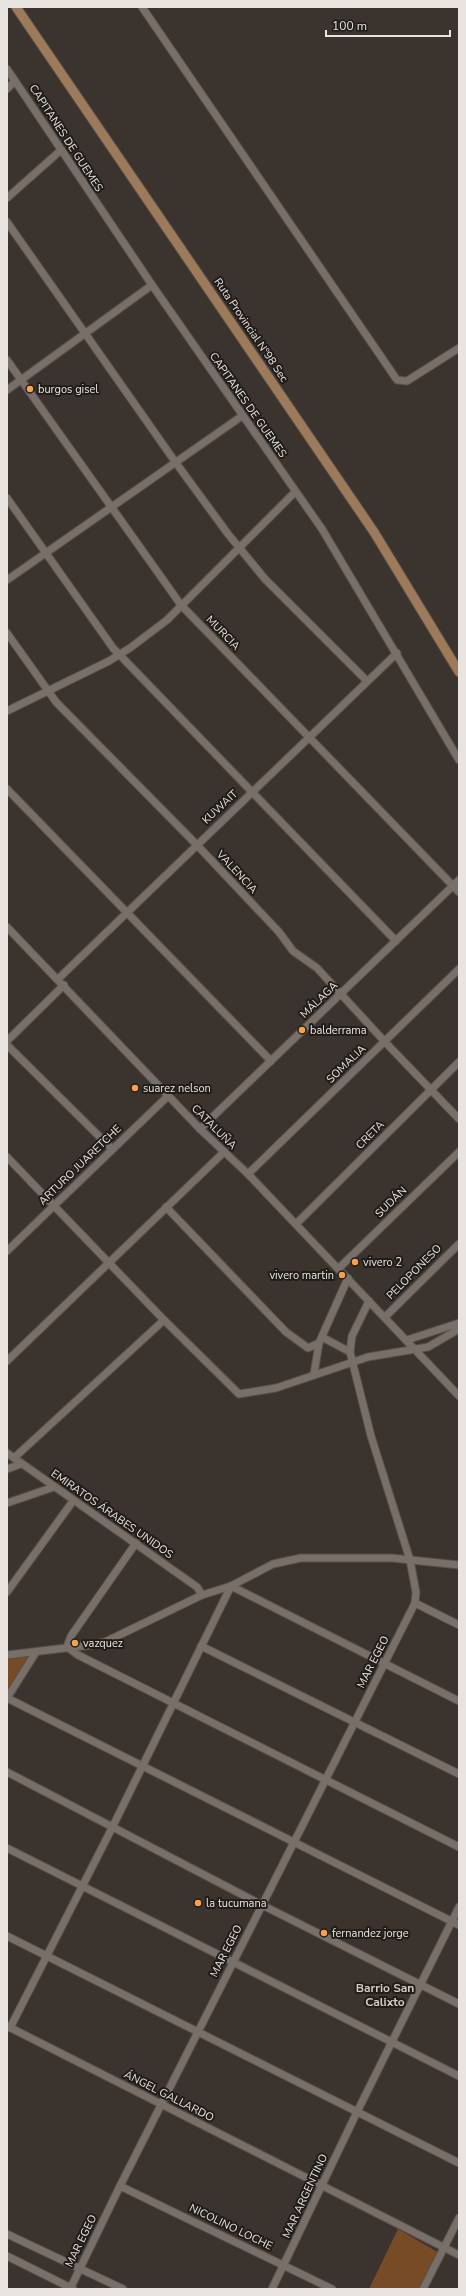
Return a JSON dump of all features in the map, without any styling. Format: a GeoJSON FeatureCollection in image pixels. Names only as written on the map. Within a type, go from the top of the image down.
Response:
{"type":"FeatureCollection","features":[{"type":"Feature","properties":{"kind":"street","name":"Ruta Provincial Nº98 Sec"},"geometry":{"type":"LineString","coordinates":[[16,7],[374,532],[459,672]]}},
{"type":"Feature","properties":{"kind":"street"},"geometry":{"type":"LineString","coordinates":[[142,7],[397,380],[407,381],[459,348]]}},
{"type":"Feature","properties":{"kind":"street","name":"CAPITANES DE GUEMES"},"geometry":{"type":"LineString","coordinates":[[7,69],[60,151],[152,286],[322,529],[397,653],[459,760]]}},
{"type":"Feature","properties":{"kind":"street"},"geometry":{"type":"LineString","coordinates":[[7,89],[15,82]]}},
{"type":"Feature","properties":{"kind":"street"},"geometry":{"type":"LineString","coordinates":[[7,198],[60,151]]}},
{"type":"Feature","properties":{"kind":"street"},"geometry":{"type":"LineString","coordinates":[[7,222],[176,463],[238,546],[265,579],[367,681]]}},
{"type":"Feature","properties":{"kind":"street"},"geometry":{"type":"LineString","coordinates":[[7,390],[152,286]]}},
{"type":"Feature","properties":{"kind":"street","name":"MURCIA"},"geometry":{"type":"LineString","coordinates":[[7,360],[181,605],[459,892]]}},
{"type":"Feature","properties":{"kind":"street"},"geometry":{"type":"LineString","coordinates":[[7,580],[242,416]]}},
{"type":"Feature","properties":{"kind":"street"},"geometry":{"type":"LineString","coordinates":[[7,711],[120,655],[167,620],[238,546],[295,492]]}},
{"type":"Feature","properties":{"kind":"street"},"geometry":{"type":"LineString","coordinates":[[7,498],[113,648],[253,791],[396,941]]}},
{"type":"Feature","properties":{"kind":"street","name":"VALENCIA"},"geometry":{"type":"LineString","coordinates":[[7,633],[56,702],[196,844],[279,932],[294,951],[317,968],[340,995],[459,1118]]}},
{"type":"Feature","properties":{"kind":"street","name":"KUWAIT"},"geometry":{"type":"LineString","coordinates":[[58,979],[196,844],[397,653]]}},
{"type":"Feature","properties":{"kind":"street"},"geometry":{"type":"LineString","coordinates":[[7,789],[271,1061]]}},
{"type":"Feature","properties":{"kind":"street","name":"MÁLAGA"},"geometry":{"type":"LineString","coordinates":[[200,1129],[459,880]]}},
{"type":"Feature","properties":{"kind":"street","name":"CATALUÑA"},"geometry":{"type":"LineString","coordinates":[[7,927],[200,1129],[248,1174],[339,1268],[459,1396]]}},
{"type":"Feature","properties":{"kind":"street","name":"SOMALIA"},"geometry":{"type":"LineString","coordinates":[[248,1174],[459,969]]}},
{"type":"Feature","properties":{"kind":"street"},"geometry":{"type":"LineString","coordinates":[[7,1041],[64,985]]}},
{"type":"Feature","properties":{"kind":"street"},"geometry":{"type":"LineString","coordinates":[[7,1045],[112,1149]]}},
{"type":"Feature","properties":{"kind":"street","name":"CRETA"},"geometry":{"type":"LineString","coordinates":[[296,1224],[459,1062]]}},
{"type":"Feature","properties":{"kind":"street","name":"ARTURO JUARETCHE"},"geometry":{"type":"LineString","coordinates":[[7,1251],[168,1096]]}},
{"type":"Feature","properties":{"kind":"street"},"geometry":{"type":"LineString","coordinates":[[7,1361],[224,1152]]}},
{"type":"Feature","properties":{"kind":"street","name":"SUDÁN"},"geometry":{"type":"LineString","coordinates":[[339,1268],[459,1152]]}},
{"type":"Feature","properties":{"kind":"street"},"geometry":{"type":"LineString","coordinates":[[7,1157],[109,1264],[239,1394],[276,1388],[368,1357],[428,1347],[459,1329]]}},
{"type":"Feature","properties":{"kind":"street"},"geometry":{"type":"LineString","coordinates":[[166,1207],[286,1332],[308,1348],[320,1340]]}},
{"type":"Feature","properties":{"kind":"street","name":"PELOPONESO"},"geometry":{"type":"LineString","coordinates":[[385,1317],[459,1244]]}},
{"type":"Feature","properties":{"kind":"street"},"geometry":{"type":"LineString","coordinates":[[314,1374],[320,1340],[348,1278]]}},
{"type":"Feature","properties":{"kind":"street"},"geometry":{"type":"LineString","coordinates":[[369,1301],[352,1336],[350,1352],[354,1362],[371,1436],[410,1560],[416,1592],[415,1603],[459,1625]]}},
{"type":"Feature","properties":{"kind":"street"},"geometry":{"type":"LineString","coordinates":[[14,1458],[164,1320]]}},
{"type":"Feature","properties":{"kind":"street"},"geometry":{"type":"LineString","coordinates":[[407,1340],[459,1323]]}},
{"type":"Feature","properties":{"kind":"street"},"geometry":{"type":"LineString","coordinates":[[320,1340],[350,1352]]}},
{"type":"Feature","properties":{"kind":"street","name":"EMIRATOS ÁRABES UNIDOS"},"geometry":{"type":"LineString","coordinates":[[7,1453],[197,1587],[202,1595]]}},
{"type":"Feature","properties":{"kind":"street"},"geometry":{"type":"LineString","coordinates":[[7,1469],[21,1464]]}},
{"type":"Feature","properties":{"kind":"street"},"geometry":{"type":"LineString","coordinates":[[7,1503],[54,1487]]}},
{"type":"Feature","properties":{"kind":"street"},"geometry":{"type":"LineString","coordinates":[[7,1592],[73,1501]]}},
{"type":"Feature","properties":{"kind":"street"},"geometry":{"type":"LineString","coordinates":[[67,1647],[70,1636],[136,1543]]}},
{"type":"Feature","properties":{"kind":"street"},"geometry":{"type":"LineString","coordinates":[[7,1655],[104,1642],[202,1595],[231,1586],[257,1571],[286,1560],[316,1558],[410,1560],[459,1566]]}},
{"type":"Feature","properties":{"kind":"street"},"geometry":{"type":"LineString","coordinates":[[9,2027],[112,1828],[231,1586]]}},
{"type":"Feature","properties":{"kind":"street"},"geometry":{"type":"LineString","coordinates":[[231,1586],[459,1701]]}},
{"type":"Feature","properties":{"kind":"street","name":"MAR EGEO"},"geometry":{"type":"LineString","coordinates":[[71,2289],[120,2186],[415,1603]]}},
{"type":"Feature","properties":{"kind":"street"},"geometry":{"type":"LineString","coordinates":[[201,1646],[459,1774]]}},
{"type":"Feature","properties":{"kind":"street"},"geometry":{"type":"LineString","coordinates":[[67,1647],[78,1655],[459,1847]]}},
{"type":"Feature","properties":{"kind":"street"},"geometry":{"type":"LineString","coordinates":[[36,1652],[7,1698],[459,1925]]}},
{"type":"Feature","properties":{"kind":"street"},"geometry":{"type":"LineString","coordinates":[[7,1772],[262,1905],[459,2004]]}},
{"type":"Feature","properties":{"kind":"street"},"geometry":{"type":"LineString","coordinates":[[7,1848],[459,2076]]}},
{"type":"Feature","properties":{"kind":"street","name":"MAR ARGENTINO"},"geometry":{"type":"LineString","coordinates":[[272,2289],[321,2185],[459,1907]]}},
{"type":"Feature","properties":{"kind":"street"},"geometry":{"type":"LineString","coordinates":[[7,1936],[197,2033],[459,2163]]}},
{"type":"Feature","properties":{"kind":"street","name":"ÁNGEL GALLARDO"},"geometry":{"type":"LineString","coordinates":[[9,2027],[459,2255]]}},
{"type":"Feature","properties":{"kind":"street","name":"NICOLINO LOCHE"},"geometry":{"type":"LineString","coordinates":[[120,2186],[332,2289]]}},
{"type":"Feature","properties":{"kind":"street"},"geometry":{"type":"LineString","coordinates":[[423,2289],[459,2218]]}},
{"type":"Feature","properties":{"kind":"street"},"geometry":{"type":"LineString","coordinates":[[7,2234],[123,2289]]}},
{"type":"Feature","properties":{"kind":"street"},"geometry":{"type":"LineString","coordinates":[[7,2256],[71,2289]]}},
{"type":"Feature","properties":{"kind":"shaded area"},"geometry":{"type":"Polygon","coordinates":[[[34,1652],[7,1696],[7,1656],[34,1652]]]}},
{"type":"Feature","properties":{"kind":"shaded area"},"geometry":{"type":"Polygon","coordinates":[[[398,2229],[441,2254],[423,2289],[369,2289],[398,2229]]]}},
{"type":"Feature","properties":{"kind":"place","name":"burgos gisel"},"geometry":{"type":"Point","coordinates":[30,389]}},
{"type":"Feature","properties":{"kind":"place","name":"balderrama"},"geometry":{"type":"Point","coordinates":[302,1030]}},
{"type":"Feature","properties":{"kind":"place","name":"suarez nelson"},"geometry":{"type":"Point","coordinates":[135,1088]}},
{"type":"Feature","properties":{"kind":"place","name":"vivero 2"},"geometry":{"type":"Point","coordinates":[355,1262]}},
{"type":"Feature","properties":{"kind":"place","name":"vivero martin"},"geometry":{"type":"Point","coordinates":[342,1275]}},
{"type":"Feature","properties":{"kind":"place","name":"vazquez"},"geometry":{"type":"Point","coordinates":[75,1643]}},
{"type":"Feature","properties":{"kind":"place","name":"la tucumana"},"geometry":{"type":"Point","coordinates":[198,1903]}},
{"type":"Feature","properties":{"kind":"place","name":"fernandez jorge"},"geometry":{"type":"Point","coordinates":[324,1933]}},
{"type":"Feature","properties":{"kind":"district","name":"Barrio San Calixto"},"geometry":{"type":"Point","coordinates":[385,1995]}}]}
